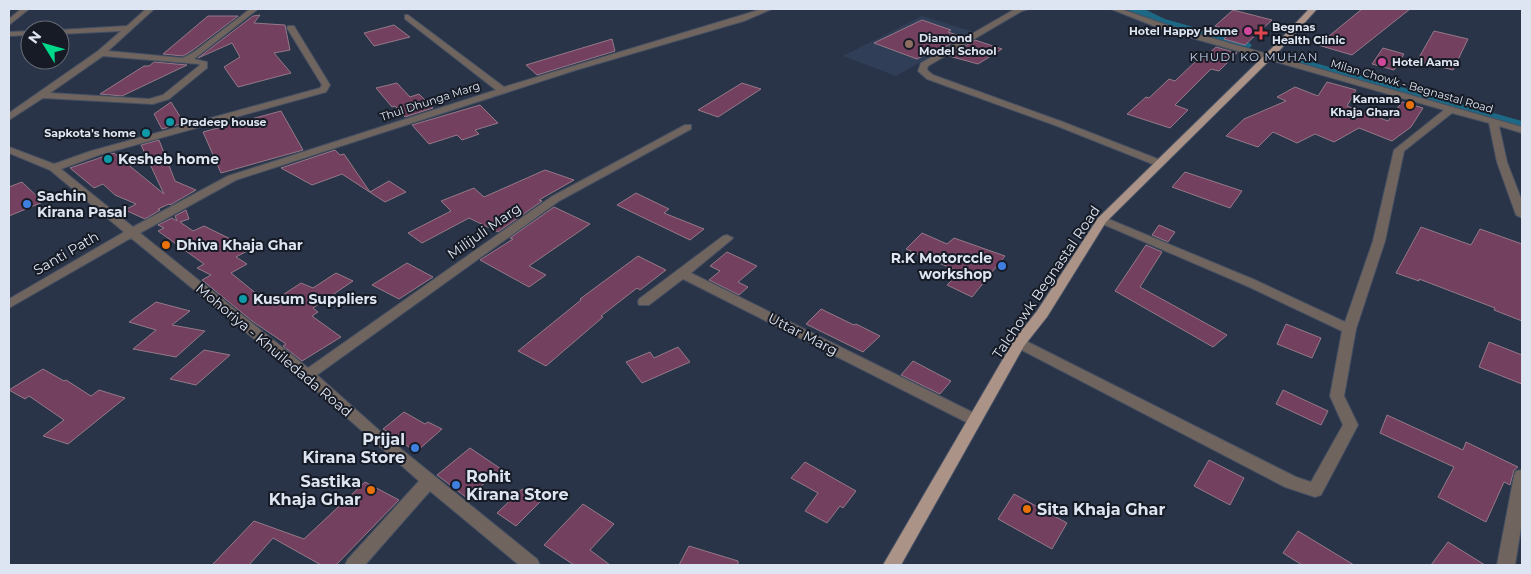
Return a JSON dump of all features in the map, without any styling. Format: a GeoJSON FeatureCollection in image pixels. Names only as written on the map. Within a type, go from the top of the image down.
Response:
{"type":"FeatureCollection","features":[{"type":"Feature","properties":{"kind":"main road","name":"Talchowk Begnastal Road"},"geometry":{"type":"LineString","coordinates":[[892,565],[1019,343],[1042,314],[1102,220],[1313,9]]}},
{"type":"Feature","properties":{"kind":"street"},"geometry":{"type":"LineString","coordinates":[[9,23],[25,9]]}},
{"type":"Feature","properties":{"kind":"street"},"geometry":{"type":"LineString","coordinates":[[9,118],[101,53],[150,9]]}},
{"type":"Feature","properties":{"kind":"street"},"geometry":{"type":"LineString","coordinates":[[185,60],[197,54],[254,9]]}},
{"type":"Feature","properties":{"kind":"street","name":"Thul Dhunga Marg"},"geometry":{"type":"LineString","coordinates":[[111,244],[232,178],[768,9]]}},
{"type":"Feature","properties":{"kind":"street"},"geometry":{"type":"LineString","coordinates":[[1025,9],[1020,9],[970,37],[924,65],[922,71],[930,77],[1060,124],[1159,163]]}},
{"type":"Feature","properties":{"kind":"street","name":"Milan Chowk - Begnastal Road"},"geometry":{"type":"LineString","coordinates":[[1115,9],[1167,28],[1522,130]]}},
{"type":"Feature","properties":{"kind":"street"},"geometry":{"type":"LineString","coordinates":[[408,17],[503,91]]}},
{"type":"Feature","properties":{"kind":"street"},"geometry":{"type":"LineString","coordinates":[[70,31],[129,28]]}},
{"type":"Feature","properties":{"kind":"street"},"geometry":{"type":"LineString","coordinates":[[54,168],[95,153],[323,90],[326,85],[291,28]]}},
{"type":"Feature","properties":{"kind":"street"},"geometry":{"type":"LineString","coordinates":[[42,95],[150,102],[166,97],[203,68],[204,64],[185,60],[101,53]]}},
{"type":"Feature","properties":{"kind":"street"},"geometry":{"type":"LineString","coordinates":[[1019,343],[1291,482],[1315,490],[1351,425],[1337,396],[1350,329],[1369,278],[1391,200],[1399,150],[1450,110]]}},
{"type":"Feature","properties":{"kind":"street"},"geometry":{"type":"LineString","coordinates":[[1494,121],[1502,162],[1522,215]]}},
{"type":"Feature","properties":{"kind":"street","name":"Milijuli Marg"},"geometry":{"type":"LineString","coordinates":[[308,375],[555,199],[688,127]]}},
{"type":"Feature","properties":{"kind":"street","name":"Mohoriya - Khuiledada Road"},"geometry":{"type":"LineString","coordinates":[[9,150],[54,168],[308,375],[385,444],[531,565]]}},
{"type":"Feature","properties":{"kind":"street"},"geometry":{"type":"LineString","coordinates":[[1102,220],[1251,283],[1350,329]]}},
{"type":"Feature","properties":{"kind":"street"},"geometry":{"type":"LineString","coordinates":[[644,302],[727,238]]}},
{"type":"Feature","properties":{"kind":"street","name":"Santi Path"},"geometry":{"type":"LineString","coordinates":[[9,304],[111,244]]}},
{"type":"Feature","properties":{"kind":"street","name":"Uttar Marg"},"geometry":{"type":"LineString","coordinates":[[682,274],[975,420]]}},
{"type":"Feature","properties":{"kind":"street"},"geometry":{"type":"LineString","coordinates":[[1506,565],[1522,476]]}},
{"type":"Feature","properties":{"kind":"street"},"geometry":{"type":"LineString","coordinates":[[354,565],[430,480]]}},
{"type":"Feature","properties":{"kind":"shaded area","name":"Diamond Model School"},"geometry":{"type":"Polygon","coordinates":[[[922,16],[974,32],[896,76],[843,56],[922,16]]]}},
{"type":"Feature","properties":{"kind":"building"},"geometry":{"type":"Polygon","coordinates":[[[1362,9],[1410,9],[1352,55],[1318,45],[1362,9]]]}},
{"type":"Feature","properties":{"kind":"building"},"geometry":{"type":"Polygon","coordinates":[[[1233,10],[1272,20],[1245,45],[1224,39],[1233,31],[1215,26],[1233,10]]]}},
{"type":"Feature","properties":{"kind":"building"},"geometry":{"type":"Polygon","coordinates":[[[260,15],[254,23],[285,25],[290,50],[274,53],[291,73],[238,87],[224,67],[240,57],[232,43],[198,58],[253,16],[260,15]]]}},
{"type":"Feature","properties":{"kind":"building"},"geometry":{"type":"Polygon","coordinates":[[[208,16],[238,16],[183,56],[163,54],[208,16]]]}},
{"type":"Feature","properties":{"kind":"building"},"geometry":{"type":"Polygon","coordinates":[[[922,20],[951,30],[948,32],[963,37],[936,52],[933,51],[917,59],[874,43],[922,20]]]}},
{"type":"Feature","properties":{"kind":"building"},"geometry":{"type":"Polygon","coordinates":[[[394,25],[410,37],[374,46],[364,33],[394,25]]]}},
{"type":"Feature","properties":{"kind":"building"},"geometry":{"type":"Polygon","coordinates":[[[1434,31],[1468,39],[1453,70],[1417,61],[1434,31]]]}},
{"type":"Feature","properties":{"kind":"building"},"geometry":{"type":"Polygon","coordinates":[[[612,39],[615,51],[537,75],[526,65],[612,39]]]}},
{"type":"Feature","properties":{"kind":"building"},"geometry":{"type":"Polygon","coordinates":[[[975,40],[1002,49],[978,64],[949,56],[975,40]]]}},
{"type":"Feature","properties":{"kind":"building"},"geometry":{"type":"Polygon","coordinates":[[[1216,47],[1237,53],[1219,71],[1211,69],[1175,105],[1188,110],[1170,128],[1127,114],[1146,97],[1149,98],[1169,79],[1175,81],[1197,60],[1200,61],[1216,47]]]}},
{"type":"Feature","properties":{"kind":"building"},"geometry":{"type":"Polygon","coordinates":[[[1383,48],[1404,54],[1394,70],[1372,64],[1383,48]]]}},
{"type":"Feature","properties":{"kind":"building"},"geometry":{"type":"Polygon","coordinates":[[[154,62],[187,65],[122,96],[100,94],[144,66],[149,66],[154,62]]]}},
{"type":"Feature","properties":{"kind":"building"},"geometry":{"type":"Polygon","coordinates":[[[1327,82],[1356,90],[1347,106],[1388,121],[1402,102],[1423,108],[1411,127],[1392,141],[1359,128],[1334,142],[1315,134],[1297,143],[1273,132],[1258,147],[1226,136],[1244,119],[1286,101],[1277,97],[1295,87],[1318,96],[1327,82]]]}},
{"type":"Feature","properties":{"kind":"building"},"geometry":{"type":"Polygon","coordinates":[[[397,83],[410,97],[419,94],[433,108],[405,117],[395,106],[392,107],[376,88],[397,83]]]}},
{"type":"Feature","properties":{"kind":"building"},"geometry":{"type":"Polygon","coordinates":[[[742,83],[761,89],[718,117],[698,110],[742,83]]]}},
{"type":"Feature","properties":{"kind":"building","name":"Pradeep house"},"geometry":{"type":"Polygon","coordinates":[[[171,102],[184,123],[162,129],[154,114],[171,102]]]}},
{"type":"Feature","properties":{"kind":"building"},"geometry":{"type":"Polygon","coordinates":[[[480,105],[498,123],[475,130],[479,134],[462,140],[457,135],[429,144],[412,125],[480,105]]]}},
{"type":"Feature","properties":{"kind":"building"},"geometry":{"type":"Polygon","coordinates":[[[281,111],[303,150],[221,173],[203,132],[281,111]]]}},
{"type":"Feature","properties":{"kind":"building"},"geometry":{"type":"Polygon","coordinates":[[[159,140],[175,181],[196,190],[170,205],[158,209],[160,210],[145,219],[125,210],[136,204],[115,195],[103,184],[94,188],[70,168],[114,153],[164,194],[141,145],[159,140]]]}},
{"type":"Feature","properties":{"kind":"building"},"geometry":{"type":"Polygon","coordinates":[[[335,150],[340,155],[344,154],[370,192],[389,181],[406,192],[385,202],[342,174],[312,185],[281,168],[335,150]]]}},
{"type":"Feature","properties":{"kind":"building"},"geometry":{"type":"Polygon","coordinates":[[[545,170],[574,180],[539,200],[542,201],[498,232],[469,218],[422,243],[408,233],[451,211],[441,201],[474,188],[484,197],[545,170]]]}},
{"type":"Feature","properties":{"kind":"building"},"geometry":{"type":"Polygon","coordinates":[[[1185,172],[1242,191],[1230,208],[1172,187],[1185,172]]]}},
{"type":"Feature","properties":{"kind":"building"},"geometry":{"type":"Polygon","coordinates":[[[22,182],[43,202],[9,216],[9,187],[22,182]]]}},
{"type":"Feature","properties":{"kind":"building"},"geometry":{"type":"Polygon","coordinates":[[[636,193],[669,209],[664,213],[704,229],[690,240],[617,205],[636,193]]]}},
{"type":"Feature","properties":{"kind":"building"},"geometry":{"type":"Polygon","coordinates":[[[554,207],[590,224],[529,266],[546,275],[529,287],[480,260],[513,239],[510,238],[554,207]]]}},
{"type":"Feature","properties":{"kind":"building"},"geometry":{"type":"Polygon","coordinates":[[[186,210],[189,219],[180,222],[193,231],[204,226],[251,249],[236,257],[247,264],[231,273],[269,304],[301,283],[313,288],[336,273],[353,281],[313,308],[318,312],[312,316],[341,337],[302,361],[283,346],[286,344],[252,321],[202,280],[211,275],[197,268],[204,264],[158,231],[164,228],[158,225],[172,218],[177,221],[175,216],[186,210]]]}},
{"type":"Feature","properties":{"kind":"building"},"geometry":{"type":"Polygon","coordinates":[[[1159,225],[1175,232],[1168,242],[1152,235],[1159,225]]]}},
{"type":"Feature","properties":{"kind":"building"},"geometry":{"type":"Polygon","coordinates":[[[1421,227],[1471,245],[1480,229],[1522,244],[1522,321],[1494,310],[1495,308],[1419,279],[1419,281],[1396,273],[1421,227]]]}},
{"type":"Feature","properties":{"kind":"building"},"geometry":{"type":"Polygon","coordinates":[[[922,233],[947,244],[954,238],[1005,256],[972,297],[947,285],[960,272],[906,249],[922,233]]]}},
{"type":"Feature","properties":{"kind":"building"},"geometry":{"type":"Polygon","coordinates":[[[1146,245],[1162,252],[1140,287],[1227,335],[1213,347],[1115,291],[1146,245]]]}},
{"type":"Feature","properties":{"kind":"building"},"geometry":{"type":"Polygon","coordinates":[[[727,252],[757,266],[738,282],[748,287],[739,295],[709,280],[720,271],[710,266],[727,252]]]}},
{"type":"Feature","properties":{"kind":"building"},"geometry":{"type":"Polygon","coordinates":[[[638,256],[666,270],[640,290],[637,288],[601,316],[603,317],[546,366],[518,351],[580,299],[638,256]]]}},
{"type":"Feature","properties":{"kind":"building"},"geometry":{"type":"Polygon","coordinates":[[[407,263],[433,277],[399,299],[372,285],[407,263]]]}},
{"type":"Feature","properties":{"kind":"building"},"geometry":{"type":"Polygon","coordinates":[[[156,302],[190,311],[172,325],[205,331],[176,357],[133,349],[156,330],[129,322],[156,302]]]}},
{"type":"Feature","properties":{"kind":"building"},"geometry":{"type":"Polygon","coordinates":[[[821,309],[880,336],[863,352],[806,324],[821,309]]]}},
{"type":"Feature","properties":{"kind":"building"},"geometry":{"type":"Polygon","coordinates":[[[1286,324],[1321,338],[1312,358],[1277,344],[1286,324]]]}},
{"type":"Feature","properties":{"kind":"building"},"geometry":{"type":"Polygon","coordinates":[[[1489,342],[1522,355],[1522,384],[1479,367],[1489,342]]]}},
{"type":"Feature","properties":{"kind":"building"},"geometry":{"type":"Polygon","coordinates":[[[678,347],[690,362],[642,383],[626,362],[650,352],[654,358],[678,347]]]}},
{"type":"Feature","properties":{"kind":"building"},"geometry":{"type":"Polygon","coordinates":[[[204,350],[230,355],[196,385],[170,379],[204,350]]]}},
{"type":"Feature","properties":{"kind":"building"},"geometry":{"type":"Polygon","coordinates":[[[913,361],[951,381],[940,394],[901,375],[913,361]]]}},
{"type":"Feature","properties":{"kind":"building"},"geometry":{"type":"Polygon","coordinates":[[[43,369],[64,381],[66,380],[91,396],[99,390],[125,398],[68,444],[43,436],[64,420],[29,396],[25,399],[9,390],[43,369]]]}},
{"type":"Feature","properties":{"kind":"building"},"geometry":{"type":"Polygon","coordinates":[[[1283,390],[1328,411],[1321,425],[1276,404],[1283,390]]]}},
{"type":"Feature","properties":{"kind":"building"},"geometry":{"type":"Polygon","coordinates":[[[404,412],[425,424],[428,422],[442,429],[416,452],[403,443],[405,442],[383,429],[404,412]]]}},
{"type":"Feature","properties":{"kind":"building"},"geometry":{"type":"Polygon","coordinates":[[[1387,415],[1463,450],[1466,442],[1518,467],[1514,470],[1510,485],[1504,482],[1486,522],[1438,497],[1454,467],[1380,433],[1387,415]]]}},
{"type":"Feature","properties":{"kind":"building"},"geometry":{"type":"Polygon","coordinates":[[[470,448],[501,469],[467,498],[437,475],[470,448]]]}},
{"type":"Feature","properties":{"kind":"building"},"geometry":{"type":"Polygon","coordinates":[[[1209,460],[1244,478],[1230,505],[1194,486],[1209,460]]]}},
{"type":"Feature","properties":{"kind":"building"},"geometry":{"type":"Polygon","coordinates":[[[805,462],[856,491],[843,508],[840,506],[827,523],[805,511],[818,493],[791,478],[805,462]]]}},
{"type":"Feature","properties":{"kind":"building"},"geometry":{"type":"Polygon","coordinates":[[[365,482],[399,500],[336,565],[321,565],[273,538],[249,565],[212,565],[254,521],[304,539],[365,482]]]}},
{"type":"Feature","properties":{"kind":"building"},"geometry":{"type":"Polygon","coordinates":[[[522,489],[541,501],[516,526],[497,513],[522,489]]]}},
{"type":"Feature","properties":{"kind":"building"},"geometry":{"type":"Polygon","coordinates":[[[1014,494],[1067,523],[1052,549],[998,519],[1014,494]]]}},
{"type":"Feature","properties":{"kind":"building"},"geometry":{"type":"Polygon","coordinates":[[[583,504],[614,524],[590,550],[610,565],[574,565],[544,545],[583,504]]]}},
{"type":"Feature","properties":{"kind":"building"},"geometry":{"type":"Polygon","coordinates":[[[1298,531],[1354,565],[1302,565],[1283,553],[1298,531]]]}},
{"type":"Feature","properties":{"kind":"building"},"geometry":{"type":"Polygon","coordinates":[[[1448,542],[1485,565],[1431,565],[1448,542]]]}},
{"type":"Feature","properties":{"kind":"building"},"geometry":{"type":"Polygon","coordinates":[[[689,546],[738,561],[738,565],[679,565],[689,546]]]}},
{"type":"Feature","properties":{"kind":"waterway"},"geometry":{"type":"LineString","coordinates":[[1134,9],[1160,22],[1245,46]]}},
{"type":"Feature","properties":{"kind":"waterway"},"geometry":{"type":"LineString","coordinates":[[1301,63],[1522,126]]}},
{"type":"Feature","properties":{"kind":"place","name":"Hotel Happy Home"},"geometry":{"type":"Point","coordinates":[1248,31]}},
{"type":"Feature","properties":{"kind":"place","name":"Begnas Health Clinic"},"geometry":{"type":"Point","coordinates":[1261,33]}},
{"type":"Feature","properties":{"kind":"place","name":"Diamond Model School"},"geometry":{"type":"Point","coordinates":[909,44]}},
{"type":"Feature","properties":{"kind":"place","name":"Hotel Aama"},"geometry":{"type":"Point","coordinates":[1382,62]}},
{"type":"Feature","properties":{"kind":"place","name":"Kamana Khaja Ghara"},"geometry":{"type":"Point","coordinates":[1410,105]}},
{"type":"Feature","properties":{"kind":"place","name":"Pradeep house"},"geometry":{"type":"Point","coordinates":[170,122]}},
{"type":"Feature","properties":{"kind":"place","name":"Sapkota's home"},"geometry":{"type":"Point","coordinates":[146,133]}},
{"type":"Feature","properties":{"kind":"place","name":"Kesheb home"},"geometry":{"type":"Point","coordinates":[108,159]}},
{"type":"Feature","properties":{"kind":"place","name":"Sachin Kirana Pasal"},"geometry":{"type":"Point","coordinates":[27,204]}},
{"type":"Feature","properties":{"kind":"place","name":"Dhiva Khaja Ghar"},"geometry":{"type":"Point","coordinates":[166,245]}},
{"type":"Feature","properties":{"kind":"place","name":"R.K Motorccle workshop"},"geometry":{"type":"Point","coordinates":[1002,266]}},
{"type":"Feature","properties":{"kind":"place","name":"Kusum Suppliers"},"geometry":{"type":"Point","coordinates":[243,299]}},
{"type":"Feature","properties":{"kind":"place","name":"Prijal Kirana Store"},"geometry":{"type":"Point","coordinates":[415,448]}},
{"type":"Feature","properties":{"kind":"place","name":"Rohit Kirana Store"},"geometry":{"type":"Point","coordinates":[456,485]}},
{"type":"Feature","properties":{"kind":"place","name":"Sastika Khaja Ghar"},"geometry":{"type":"Point","coordinates":[371,490]}},
{"type":"Feature","properties":{"kind":"place","name":"Sita Khaja Ghar"},"geometry":{"type":"Point","coordinates":[1027,509]}},
{"type":"Feature","properties":{"kind":"district","name":"KHUDI KO MUHAN"},"geometry":{"type":"Point","coordinates":[1254,57]}}]}
